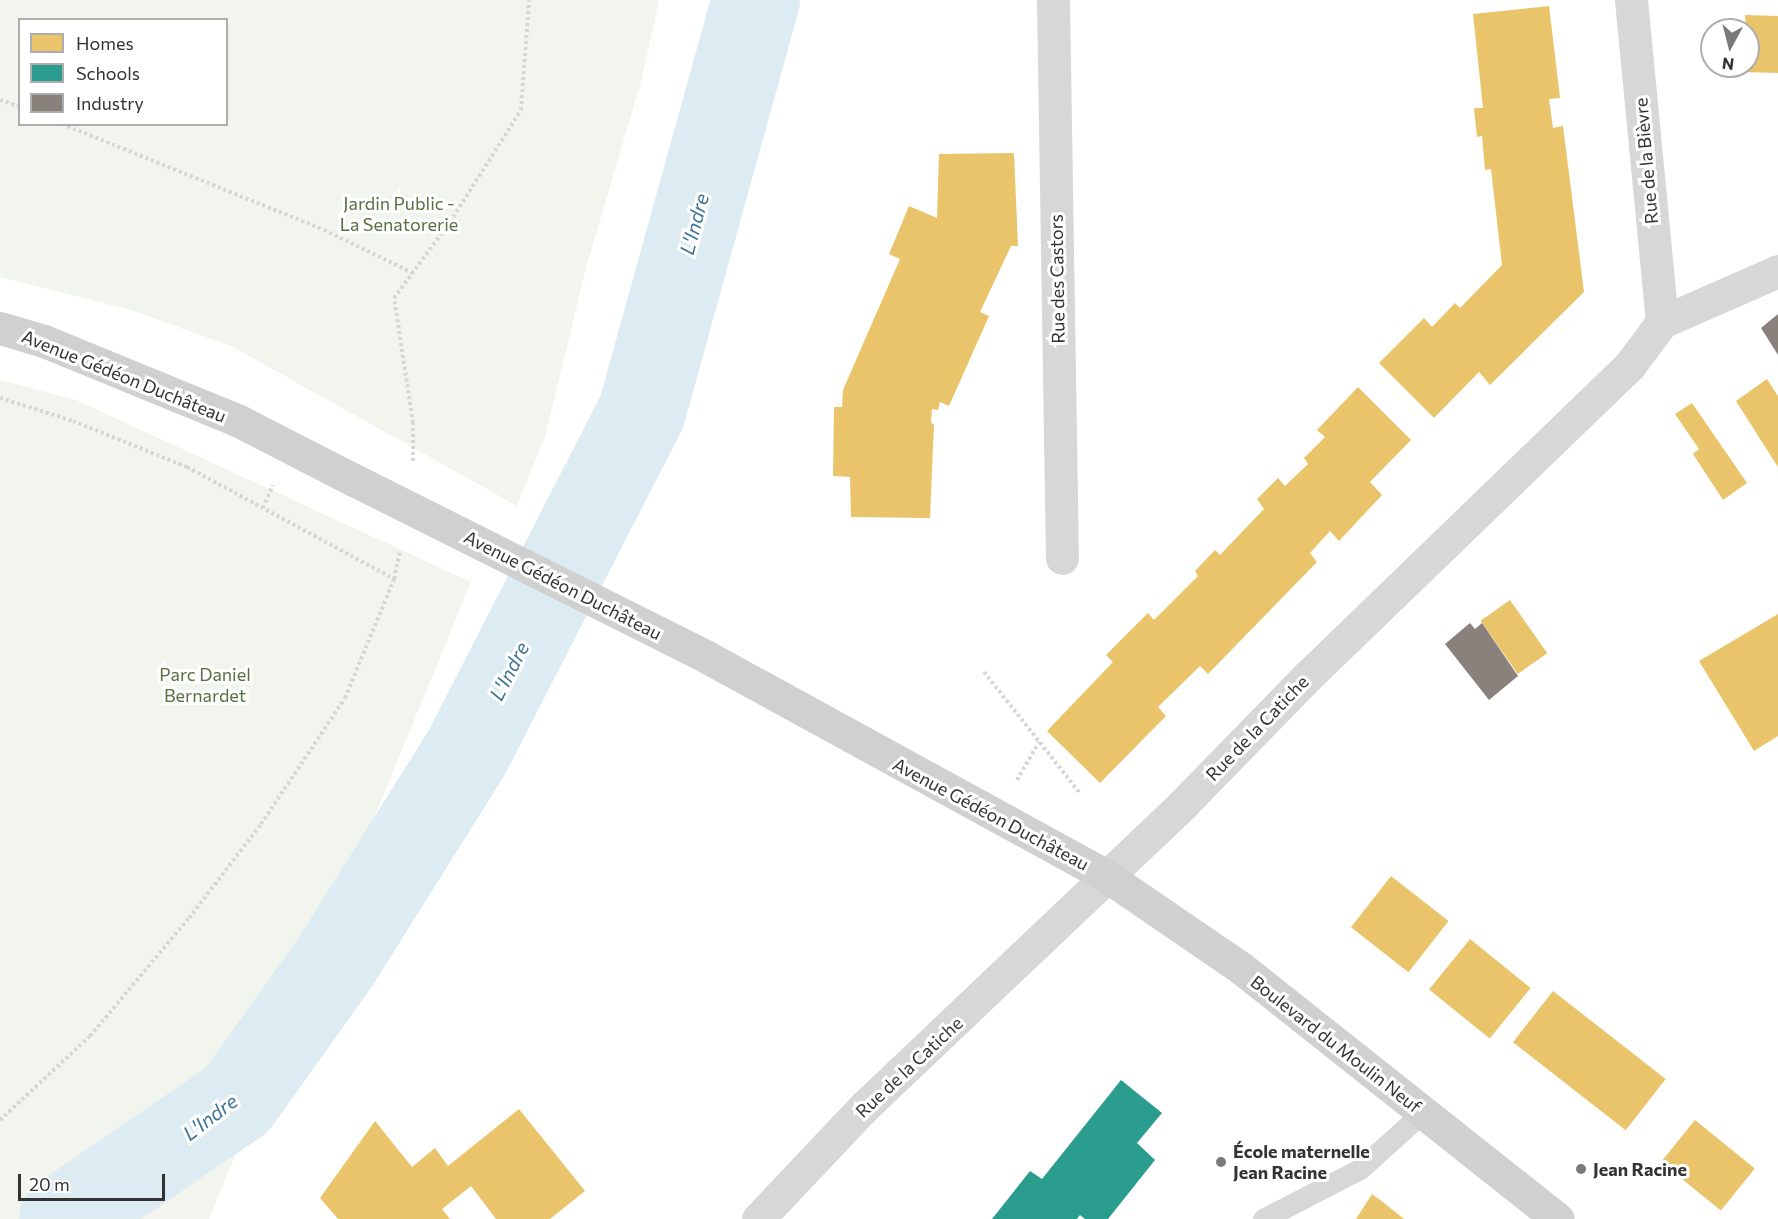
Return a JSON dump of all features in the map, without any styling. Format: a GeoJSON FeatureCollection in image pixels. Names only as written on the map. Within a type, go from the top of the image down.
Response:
{"type":"FeatureCollection","features":[{"type":"Feature","properties":{"kind":"street","name":"Rue des Castors"},"geometry":{"type":"LineString","coordinates":[[1053,0],[1062,558]]}},
{"type":"Feature","properties":{"kind":"street","name":"Rue de la Bièvre"},"geometry":{"type":"LineString","coordinates":[[1631,0],[1662,322]]}},
{"type":"Feature","properties":{"kind":"street","name":"Rue de la Catiche"},"geometry":{"type":"LineString","coordinates":[[758,1219],[864,1107],[1108,877],[1308,676],[1630,365],[1662,322],[1778,271]]}},
{"type":"Feature","properties":{"kind":"street","name":"Avenue Gédéon Duchâteau"},"geometry":{"type":"LineString","coordinates":[[0,328],[44,341],[239,421],[705,656],[1108,877]]}},
{"type":"Feature","properties":{"kind":"street","name":"Boulevard du Moulin Neuf"},"geometry":{"type":"LineString","coordinates":[[1108,877],[1241,968],[1558,1219]]}},
{"type":"Feature","properties":{"kind":"lane"},"geometry":{"type":"LineString","coordinates":[[1263,1219],[1360,1169],[1423,1112]]}},
{"type":"Feature","properties":{"kind":"path"},"geometry":{"type":"LineString","coordinates":[[413,466],[413,423],[394,298],[521,110],[529,0]]}},
{"type":"Feature","properties":{"kind":"path"},"geometry":{"type":"LineString","coordinates":[[0,100],[18,107]]}},
{"type":"Feature","properties":{"kind":"path"},"geometry":{"type":"LineString","coordinates":[[67,126],[324,230],[413,273]]}},
{"type":"Feature","properties":{"kind":"path"},"geometry":{"type":"LineString","coordinates":[[0,398],[73,421],[187,466],[394,579]]}},
{"type":"Feature","properties":{"kind":"path"},"geometry":{"type":"LineString","coordinates":[[0,1120],[90,1036],[189,918],[261,824],[345,698],[394,579],[402,544]]}},
{"type":"Feature","properties":{"kind":"path"},"geometry":{"type":"LineString","coordinates":[[984,672],[1080,793]]}},
{"type":"Feature","properties":{"kind":"path"},"geometry":{"type":"LineString","coordinates":[[1021,774],[1040,742]]}},
{"type":"Feature","properties":{"kind":"green space","name":"Jardin Public - La Senatorerie"},"geometry":{"type":"Polygon","coordinates":[[[0,0],[659,0],[642,78],[586,268],[545,437],[517,506],[231,346],[134,311],[0,277],[0,0]]]}},
{"type":"Feature","properties":{"kind":"green space","name":"Parc Daniel Bernardet"},"geometry":{"type":"Polygon","coordinates":[[[0,380],[76,400],[471,582],[209,1219],[0,1219],[0,380]]]}},
{"type":"Feature","properties":{"kind":"building: Homes"},"geometry":{"type":"Polygon","coordinates":[[[1549,6],[1560,98],[1549,99],[1553,128],[1563,126],[1584,292],[1490,385],[1479,372],[1434,418],[1379,363],[1424,318],[1432,327],[1455,303],[1460,308],[1502,265],[1491,169],[1485,170],[1482,136],[1477,137],[1474,108],[1483,108],[1473,14],[1549,6]]]}},
{"type":"Feature","properties":{"kind":"building: Homes"},"geometry":{"type":"Polygon","coordinates":[[[1745,15],[1778,16],[1778,73],[1760,72],[1760,18],[1745,18],[1745,15]]]}},
{"type":"Feature","properties":{"kind":"building: Homes"},"geometry":{"type":"Polygon","coordinates":[[[1014,153],[1018,246],[1011,246],[980,312],[989,316],[949,406],[940,402],[938,410],[932,409],[931,423],[934,424],[930,518],[851,517],[850,477],[833,476],[834,407],[842,407],[843,390],[900,259],[889,254],[909,206],[937,218],[939,154],[1014,153]]]}},
{"type":"Feature","properties":{"kind":"building: Homes"},"geometry":{"type":"Polygon","coordinates":[[[1767,379],[1778,396],[1778,467],[1736,401],[1767,379]]]}},
{"type":"Feature","properties":{"kind":"building: Homes"},"geometry":{"type":"Polygon","coordinates":[[[1358,387],[1411,440],[1370,482],[1382,495],[1339,541],[1330,531],[1310,553],[1317,562],[1208,674],[1200,666],[1158,707],[1166,716],[1100,783],[1047,731],[1113,662],[1106,655],[1148,613],[1154,620],[1198,576],[1195,571],[1215,550],[1220,555],[1264,509],[1257,499],[1278,478],[1285,486],[1308,464],[1304,458],[1325,437],[1317,430],[1358,387]]]}},
{"type":"Feature","properties":{"kind":"building: Homes"},"geometry":{"type":"Polygon","coordinates":[[[1692,403],[1747,483],[1723,500],[1693,454],[1699,449],[1675,414],[1692,403]]]}},
{"type":"Feature","properties":{"kind":"building: Homes"},"geometry":{"type":"Polygon","coordinates":[[[1510,600],[1547,653],[1518,674],[1481,621],[1510,600]]]}},
{"type":"Feature","properties":{"kind":"building: Homes"},"geometry":{"type":"Polygon","coordinates":[[[1778,614],[1778,736],[1754,751],[1699,661],[1778,614]]]}},
{"type":"Feature","properties":{"kind":"building: Homes"},"geometry":{"type":"Polygon","coordinates":[[[1391,876],[1449,921],[1409,972],[1351,927],[1391,876]]]}},
{"type":"Feature","properties":{"kind":"building: Homes"},"geometry":{"type":"Polygon","coordinates":[[[1470,939],[1531,988],[1490,1039],[1429,990],[1470,939]]]}},
{"type":"Feature","properties":{"kind":"building: Homes"},"geometry":{"type":"Polygon","coordinates":[[[1553,991],[1666,1079],[1626,1130],[1513,1042],[1553,991]]]}},
{"type":"Feature","properties":{"kind":"building: Homes"},"geometry":{"type":"Polygon","coordinates":[[[519,1109],[585,1191],[550,1219],[496,1219],[471,1186],[442,1209],[450,1219],[338,1219],[320,1198],[375,1121],[412,1167],[435,1148],[448,1166],[519,1109]]]}},
{"type":"Feature","properties":{"kind":"building: Homes"},"geometry":{"type":"Polygon","coordinates":[[[1695,1120],[1755,1168],[1721,1210],[1661,1162],[1695,1120]]]}},
{"type":"Feature","properties":{"kind":"building: Homes"},"geometry":{"type":"Polygon","coordinates":[[[1372,1194],[1384,1203],[1404,1219],[1356,1219],[1372,1194]]]}},
{"type":"Feature","properties":{"kind":"building: Schools"},"geometry":{"type":"Polygon","coordinates":[[[1121,1080],[1162,1113],[1137,1143],[1155,1160],[1108,1219],[1085,1219],[1080,1215],[1077,1219],[992,1219],[1030,1171],[1042,1179],[1121,1080]]]}},
{"type":"Feature","properties":{"kind":"building: Industry"},"geometry":{"type":"Polygon","coordinates":[[[1778,314],[1778,355],[1761,328],[1778,314]]]}},
{"type":"Feature","properties":{"kind":"building: Industry"},"geometry":{"type":"Polygon","coordinates":[[[1470,623],[1475,629],[1482,623],[1518,676],[1489,700],[1445,644],[1470,623]]]}},
{"type":"Feature","properties":{"kind":"waterway","name":"L'Indre"},"geometry":{"type":"LineString","coordinates":[[63,1219],[237,1100],[336,961],[467,752],[642,411],[756,0]]}},
{"type":"Feature","properties":{"kind":"place","name":"École maternelle Jean Racine"},"geometry":{"type":"Point","coordinates":[1221,1162]}},
{"type":"Feature","properties":{"kind":"place","name":"Jean Racine"},"geometry":{"type":"Point","coordinates":[1581,1169]}}]}
